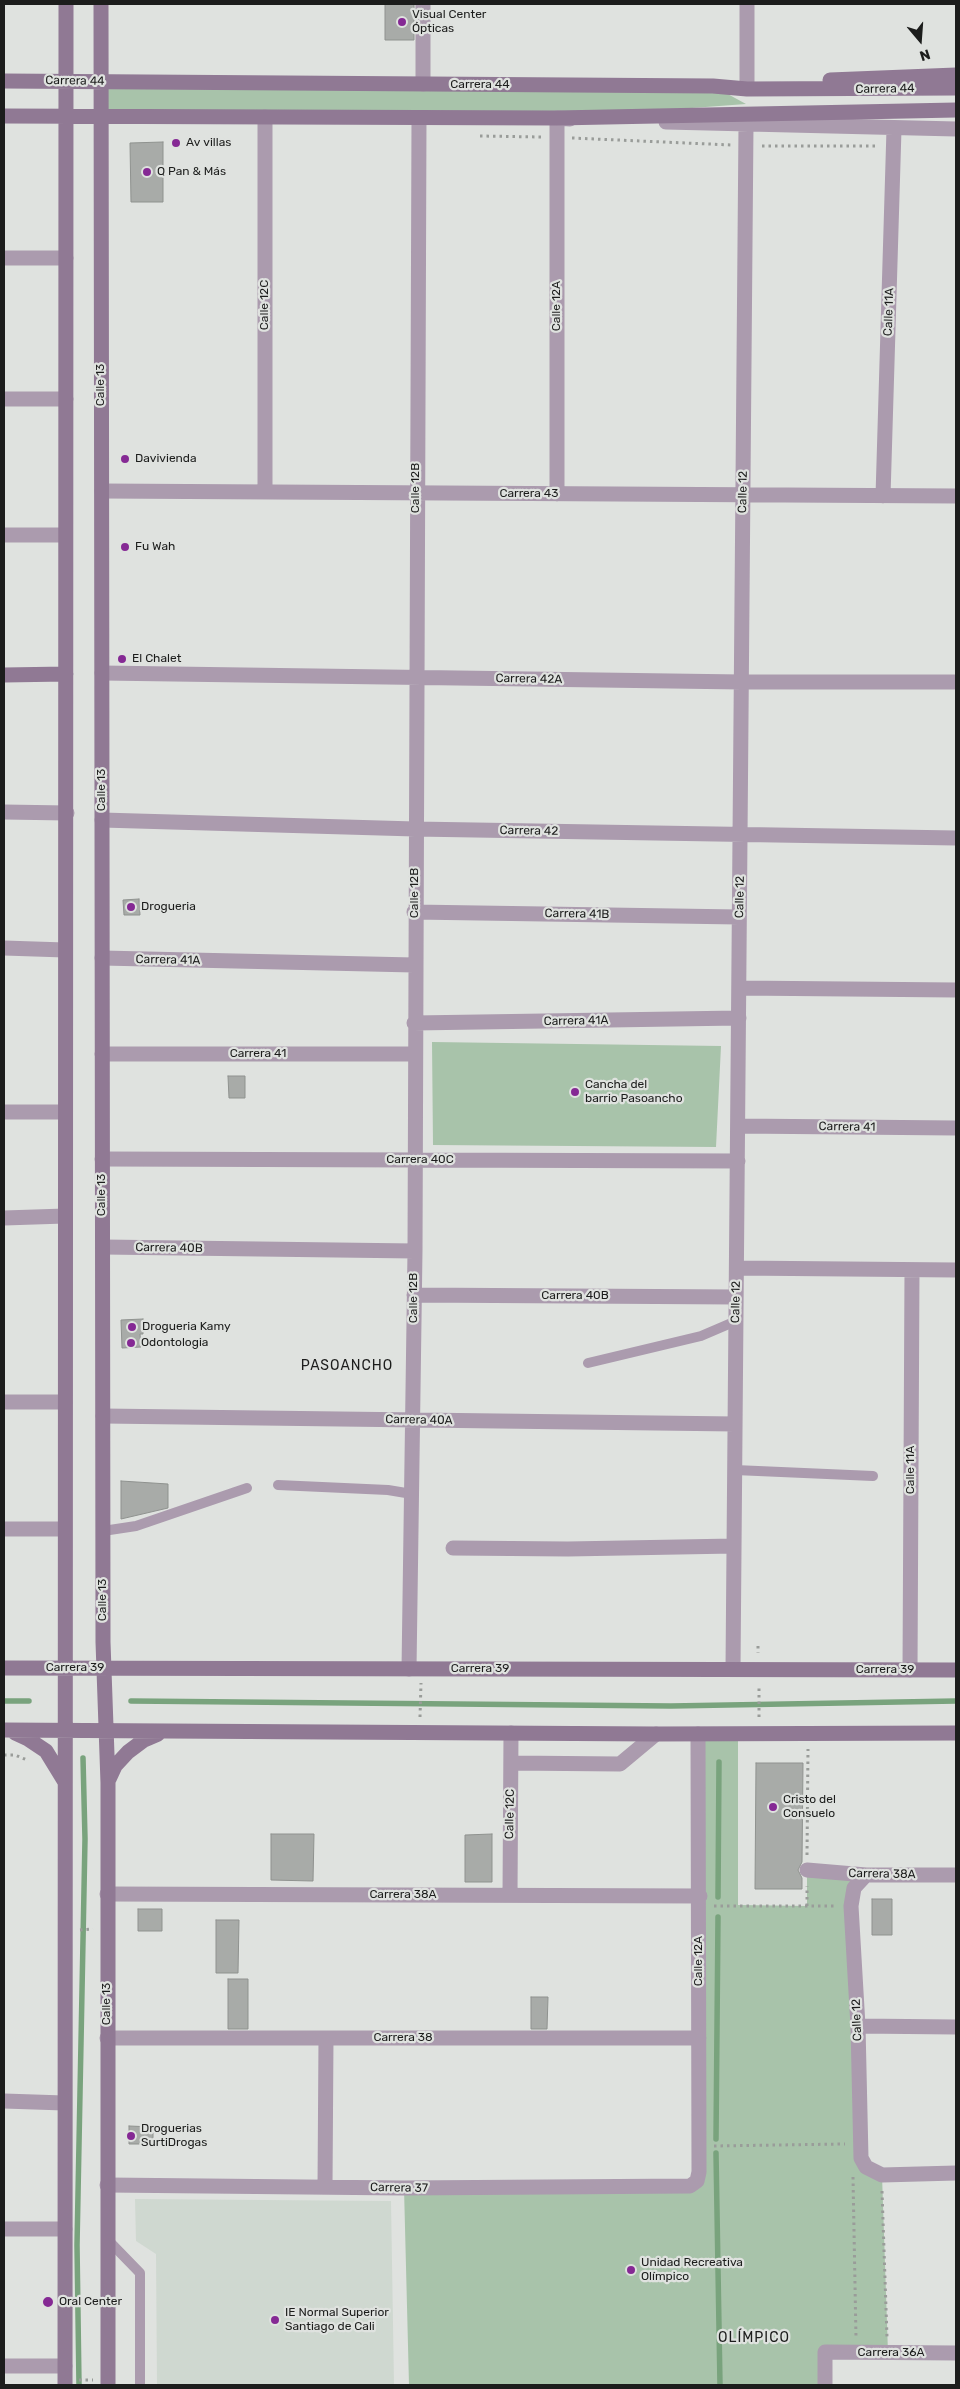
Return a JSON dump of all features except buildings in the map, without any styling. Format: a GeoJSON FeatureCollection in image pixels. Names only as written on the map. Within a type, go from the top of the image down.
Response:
{"type":"FeatureCollection","features":[{"type":"Feature","properties":{"kind":"main road"},"geometry":{"type":"LineString","coordinates":[[66,4],[65,535],[67,813],[65,950],[64,1673],[67,1785],[64,2102],[65,2366],[70,2382]]}},
{"type":"Feature","properties":{"kind":"main road","name":"Calle 13"},"geometry":{"type":"LineString","coordinates":[[102,4],[103,1674],[108,1783],[107,2239],[104,2382]]}},
{"type":"Feature","properties":{"kind":"main road"},"geometry":{"type":"LineString","coordinates":[[713,86],[956,75]]}},
{"type":"Feature","properties":{"kind":"main road","name":"Carrera 44"},"geometry":{"type":"LineString","coordinates":[[4,81],[713,86],[747,89],[879,90],[956,88]]}},
{"type":"Feature","properties":{"kind":"main road","name":"Carrera 44"},"geometry":{"type":"LineString","coordinates":[[4,116],[557,118],[956,110]]}},
{"type":"Feature","properties":{"kind":"main road"},"geometry":{"type":"LineString","coordinates":[[4,675],[66,674]]}},
{"type":"Feature","properties":{"kind":"main road","name":"Carrera 39"},"geometry":{"type":"LineString","coordinates":[[4,1668],[103,1674],[409,1669],[733,1668],[956,1670]]}},
{"type":"Feature","properties":{"kind":"main road"},"geometry":{"type":"LineString","coordinates":[[6,1730],[66,1731],[105,1724],[163,1732],[956,1733]]}},
{"type":"Feature","properties":{"kind":"main road"},"geometry":{"type":"LineString","coordinates":[[6,1730],[28,1739],[46,1752],[58,1767],[67,1785]]}},
{"type":"Feature","properties":{"kind":"main road"},"geometry":{"type":"LineString","coordinates":[[108,1783],[115,1766],[128,1752],[144,1740],[163,1732]]}},
{"type":"Feature","properties":{"kind":"street"},"geometry":{"type":"LineString","coordinates":[[423,4],[423,84]]}},
{"type":"Feature","properties":{"kind":"street"},"geometry":{"type":"LineString","coordinates":[[747,4],[747,83]]}},
{"type":"Feature","properties":{"kind":"street","name":"Calle 12C"},"geometry":{"type":"LineString","coordinates":[[265,118],[266,492]]}},
{"type":"Feature","properties":{"kind":"street","name":"Calle 12B"},"geometry":{"type":"LineString","coordinates":[[409,1669],[415,1251],[414,912],[419,118]]}},
{"type":"Feature","properties":{"kind":"street","name":"Carrera 44"},"geometry":{"type":"LineString","coordinates":[[557,118],[956,130]]}},
{"type":"Feature","properties":{"kind":"street","name":"Calle 12A"},"geometry":{"type":"LineString","coordinates":[[557,118],[557,494]]}},
{"type":"Feature","properties":{"kind":"street","name":"Calle 12"},"geometry":{"type":"LineString","coordinates":[[733,1668],[746,125]]}},
{"type":"Feature","properties":{"kind":"street","name":"Calle 11A"},"geometry":{"type":"LineString","coordinates":[[884,496],[894,129]]}},
{"type":"Feature","properties":{"kind":"street"},"geometry":{"type":"LineString","coordinates":[[4,258],[66,258]]}},
{"type":"Feature","properties":{"kind":"street"},"geometry":{"type":"LineString","coordinates":[[4,399],[66,400]]}},
{"type":"Feature","properties":{"kind":"street","name":"Carrera 43"},"geometry":{"type":"LineString","coordinates":[[102,491],[956,496]]}},
{"type":"Feature","properties":{"kind":"street"},"geometry":{"type":"LineString","coordinates":[[4,535],[65,535]]}},
{"type":"Feature","properties":{"kind":"street","name":"Carrera 42A"},"geometry":{"type":"LineString","coordinates":[[102,672],[742,682],[956,682]]}},
{"type":"Feature","properties":{"kind":"street"},"geometry":{"type":"LineString","coordinates":[[4,812],[67,813]]}},
{"type":"Feature","properties":{"kind":"street","name":"Carrera 42"},"geometry":{"type":"LineString","coordinates":[[102,820],[740,836],[956,838]]}},
{"type":"Feature","properties":{"kind":"street","name":"Carrera 41B"},"geometry":{"type":"LineString","coordinates":[[414,912],[739,917]]}},
{"type":"Feature","properties":{"kind":"street"},"geometry":{"type":"LineString","coordinates":[[4,948],[65,950]]}},
{"type":"Feature","properties":{"kind":"street","name":"Carrera 41A"},"geometry":{"type":"LineString","coordinates":[[102,958],[414,966]]}},
{"type":"Feature","properties":{"kind":"street"},"geometry":{"type":"LineString","coordinates":[[739,988],[956,990]]}},
{"type":"Feature","properties":{"kind":"street","name":"Carrera 41A"},"geometry":{"type":"LineString","coordinates":[[414,1023],[739,1018]]}},
{"type":"Feature","properties":{"kind":"street","name":"Carrera 41"},"geometry":{"type":"LineString","coordinates":[[102,1054],[414,1054]]}},
{"type":"Feature","properties":{"kind":"street"},"geometry":{"type":"LineString","coordinates":[[4,1112],[65,1112]]}},
{"type":"Feature","properties":{"kind":"street","name":"Carrera 41"},"geometry":{"type":"LineString","coordinates":[[738,1126],[956,1128]]}},
{"type":"Feature","properties":{"kind":"street","name":"Carrera 40C"},"geometry":{"type":"LineString","coordinates":[[102,1159],[738,1161]]}},
{"type":"Feature","properties":{"kind":"street"},"geometry":{"type":"LineString","coordinates":[[4,1218],[65,1216]]}},
{"type":"Feature","properties":{"kind":"street","name":"Carrera 40B"},"geometry":{"type":"LineString","coordinates":[[103,1247],[415,1251]]}},
{"type":"Feature","properties":{"kind":"street"},"geometry":{"type":"LineString","coordinates":[[737,1268],[956,1270]]}},
{"type":"Feature","properties":{"kind":"street","name":"Calle 11A"},"geometry":{"type":"LineString","coordinates":[[910,1670],[912,1270]]}},
{"type":"Feature","properties":{"kind":"street","name":"Carrera 40B"},"geometry":{"type":"LineString","coordinates":[[414,1295],[736,1297]]}},
{"type":"Feature","properties":{"kind":"street"},"geometry":{"type":"LineString","coordinates":[[4,1402],[65,1402]]}},
{"type":"Feature","properties":{"kind":"street","name":"Carrera 40A"},"geometry":{"type":"LineString","coordinates":[[103,1416],[735,1424]]}},
{"type":"Feature","properties":{"kind":"street"},"geometry":{"type":"LineString","coordinates":[[4,1529],[64,1529]]}},
{"type":"Feature","properties":{"kind":"street"},"geometry":{"type":"LineString","coordinates":[[453,1548],[568,1549],[734,1546]]}},
{"type":"Feature","properties":{"kind":"street","name":"Calle 12C"},"geometry":{"type":"LineString","coordinates":[[510,1895],[511,1733]]}},
{"type":"Feature","properties":{"kind":"street"},"geometry":{"type":"LineString","coordinates":[[511,1762],[620,1764],[656,1734]]}},
{"type":"Feature","properties":{"kind":"street","name":"Calle 12A"},"geometry":{"type":"LineString","coordinates":[[690,2186],[697,2181],[699,2172],[700,1901],[698,1734]]}},
{"type":"Feature","properties":{"kind":"street","name":"Carrera 38A"},"geometry":{"type":"LineString","coordinates":[[807,1870],[866,1875],[956,1875]]}},
{"type":"Feature","properties":{"kind":"street","name":"Calle 12"},"geometry":{"type":"LineString","coordinates":[[860,2170],[858,2026],[851,1906],[854,1888],[866,1875]]}},
{"type":"Feature","properties":{"kind":"street","name":"Carrera 38A"},"geometry":{"type":"LineString","coordinates":[[107,1894],[510,1895],[700,1901]]}},
{"type":"Feature","properties":{"kind":"street"},"geometry":{"type":"LineString","coordinates":[[858,2026],[956,2027]]}},
{"type":"Feature","properties":{"kind":"street","name":"Carrera 38"},"geometry":{"type":"LineString","coordinates":[[107,2038],[699,2038]]}},
{"type":"Feature","properties":{"kind":"street"},"geometry":{"type":"LineString","coordinates":[[325,2186],[326,2038]]}},
{"type":"Feature","properties":{"kind":"street"},"geometry":{"type":"LineString","coordinates":[[4,2101],[64,2102]]}},
{"type":"Feature","properties":{"kind":"street"},"geometry":{"type":"LineString","coordinates":[[860,2170],[882,2175],[956,2173]]}},
{"type":"Feature","properties":{"kind":"street","name":"Carrera 37"},"geometry":{"type":"LineString","coordinates":[[107,2185],[404,2188],[690,2186]]}},
{"type":"Feature","properties":{"kind":"street"},"geometry":{"type":"LineString","coordinates":[[4,2229],[65,2229]]}},
{"type":"Feature","properties":{"kind":"street","name":"Carrera 36A"},"geometry":{"type":"LineString","coordinates":[[824,2385],[825,2352],[956,2353]]}},
{"type":"Feature","properties":{"kind":"street"},"geometry":{"type":"LineString","coordinates":[[4,2366],[65,2366]]}},
{"type":"Feature","properties":{"kind":"lane"},"geometry":{"type":"LineString","coordinates":[[588,1363],[701,1336],[736,1321]]}},
{"type":"Feature","properties":{"kind":"lane"},"geometry":{"type":"LineString","coordinates":[[735,1470],[873,1476]]}},
{"type":"Feature","properties":{"kind":"lane"},"geometry":{"type":"LineString","coordinates":[[278,1485],[388,1490],[412,1494]]}},
{"type":"Feature","properties":{"kind":"lane"},"geometry":{"type":"LineString","coordinates":[[103,1531],[136,1526],[247,1488]]}},
{"type":"Feature","properties":{"kind":"lane"},"geometry":{"type":"LineString","coordinates":[[107,2239],[140,2273],[140,2385]]}},
{"type":"Feature","properties":{"kind":"path"},"geometry":{"type":"LineString","coordinates":[[478,136],[746,146],[894,146]]}},
{"type":"Feature","properties":{"kind":"path"},"geometry":{"type":"LineString","coordinates":[[420,1716],[421,1679]]}},
{"type":"Feature","properties":{"kind":"path"},"geometry":{"type":"LineString","coordinates":[[759,1684],[759,1716]]}},
{"type":"Feature","properties":{"kind":"path"},"geometry":{"type":"LineString","coordinates":[[807,1870],[808,1733]]}},
{"type":"Feature","properties":{"kind":"path"},"geometry":{"type":"LineString","coordinates":[[4,1755],[15,1755],[31,1762]]}},
{"type":"Feature","properties":{"kind":"path"},"geometry":{"type":"LineString","coordinates":[[700,1901],[851,1906]]}},
{"type":"Feature","properties":{"kind":"path"},"geometry":{"type":"LineString","coordinates":[[76,1930],[95,1929]]}},
{"type":"Feature","properties":{"kind":"path"},"geometry":{"type":"LineString","coordinates":[[698,2147],[853,2144]]}},
{"type":"Feature","properties":{"kind":"path"},"geometry":{"type":"LineString","coordinates":[[856,2352],[860,2170]]}},
{"type":"Feature","properties":{"kind":"path"},"geometry":{"type":"LineString","coordinates":[[882,2175],[888,2353]]}},
{"type":"Feature","properties":{"kind":"path"},"geometry":{"type":"LineString","coordinates":[[70,2382],[104,2382]]}},
{"type":"Feature","properties":{"kind":"shaded area","name":"IE Normal Superior Santiago de Cali"},"geometry":{"type":"Polygon","coordinates":[[[135,2199],[391,2201],[394,2385],[157,2385],[156,2254],[136,2241],[135,2199]]]}},
{"type":"Feature","properties":{"kind":"green space"},"geometry":{"type":"Polygon","coordinates":[[[101,82],[713,86],[746,104],[557,118],[102,116],[101,82]]]}},
{"type":"Feature","properties":{"kind":"green space","name":"Cancha del barrio Pasoancho"},"geometry":{"type":"Polygon","coordinates":[[[432,1042],[721,1046],[716,1147],[433,1145],[432,1042]]]}},
{"type":"Feature","properties":{"kind":"green space","name":"Unidad Recreativa Olímpico"},"geometry":{"type":"Polygon","coordinates":[[[738,1733],[738,1905],[807,1906],[807,1870],[866,1875],[854,1888],[861,2158],[882,2175],[888,2353],[825,2352],[825,2385],[409,2385],[404,2188],[697,2181],[698,1734],[738,1733]]]}},
{"type":"Feature","properties":{"kind":"waterway"},"geometry":{"type":"LineString","coordinates":[[4,1701],[29,1701]]}},
{"type":"Feature","properties":{"kind":"waterway"},"geometry":{"type":"LineString","coordinates":[[131,1701],[671,1706],[956,1701]]}},
{"type":"Feature","properties":{"kind":"waterway"},"geometry":{"type":"LineString","coordinates":[[79,2385],[77,2245],[85,1839],[83,1758]]}},
{"type":"Feature","properties":{"kind":"waterway"},"geometry":{"type":"LineString","coordinates":[[718,1897],[719,1762]]}},
{"type":"Feature","properties":{"kind":"waterway"},"geometry":{"type":"LineString","coordinates":[[716,2139],[718,1917]]}},
{"type":"Feature","properties":{"kind":"waterway"},"geometry":{"type":"LineString","coordinates":[[716,2153],[720,2385]]}},
{"type":"Feature","properties":{"kind":"place","name":"Visual Center Ópticas"},"geometry":{"type":"Point","coordinates":[402,22]}},
{"type":"Feature","properties":{"kind":"place","name":"Av villas"},"geometry":{"type":"Point","coordinates":[176,143]}},
{"type":"Feature","properties":{"kind":"place","name":"Q Pan & Más"},"geometry":{"type":"Point","coordinates":[147,172]}},
{"type":"Feature","properties":{"kind":"place","name":"Davivienda"},"geometry":{"type":"Point","coordinates":[125,459]}},
{"type":"Feature","properties":{"kind":"place","name":"Fu Wah"},"geometry":{"type":"Point","coordinates":[125,547]}},
{"type":"Feature","properties":{"kind":"place","name":"El Chalet"},"geometry":{"type":"Point","coordinates":[122,659]}},
{"type":"Feature","properties":{"kind":"place","name":"Drogueria"},"geometry":{"type":"Point","coordinates":[131,907]}},
{"type":"Feature","properties":{"kind":"place","name":"Cancha del barrio Pasoancho"},"geometry":{"type":"Point","coordinates":[575,1092]}},
{"type":"Feature","properties":{"kind":"place","name":"Drogueria Kamy"},"geometry":{"type":"Point","coordinates":[132,1327]}},
{"type":"Feature","properties":{"kind":"place","name":"Odontologia"},"geometry":{"type":"Point","coordinates":[131,1343]}},
{"type":"Feature","properties":{"kind":"place","name":"Cristo del Consuelo"},"geometry":{"type":"Point","coordinates":[773,1807]}},
{"type":"Feature","properties":{"kind":"place","name":"Droguerias SurtiDrogas"},"geometry":{"type":"Point","coordinates":[131,2136]}},
{"type":"Feature","properties":{"kind":"place","name":"Unidad Recreativa Olímpico"},"geometry":{"type":"Point","coordinates":[631,2270]}},
{"type":"Feature","properties":{"kind":"place","name":"Oral Center"},"geometry":{"type":"Point","coordinates":[48,2302]}},
{"type":"Feature","properties":{"kind":"place","name":"IE Normal Superior Santiago de Cali"},"geometry":{"type":"Point","coordinates":[275,2320]}},
{"type":"Feature","properties":{"kind":"district","name":"PASOANCHO"},"geometry":{"type":"Point","coordinates":[347,1366]}},
{"type":"Feature","properties":{"kind":"district","name":"OLÍMPICO"},"geometry":{"type":"Point","coordinates":[754,2338]}}]}
